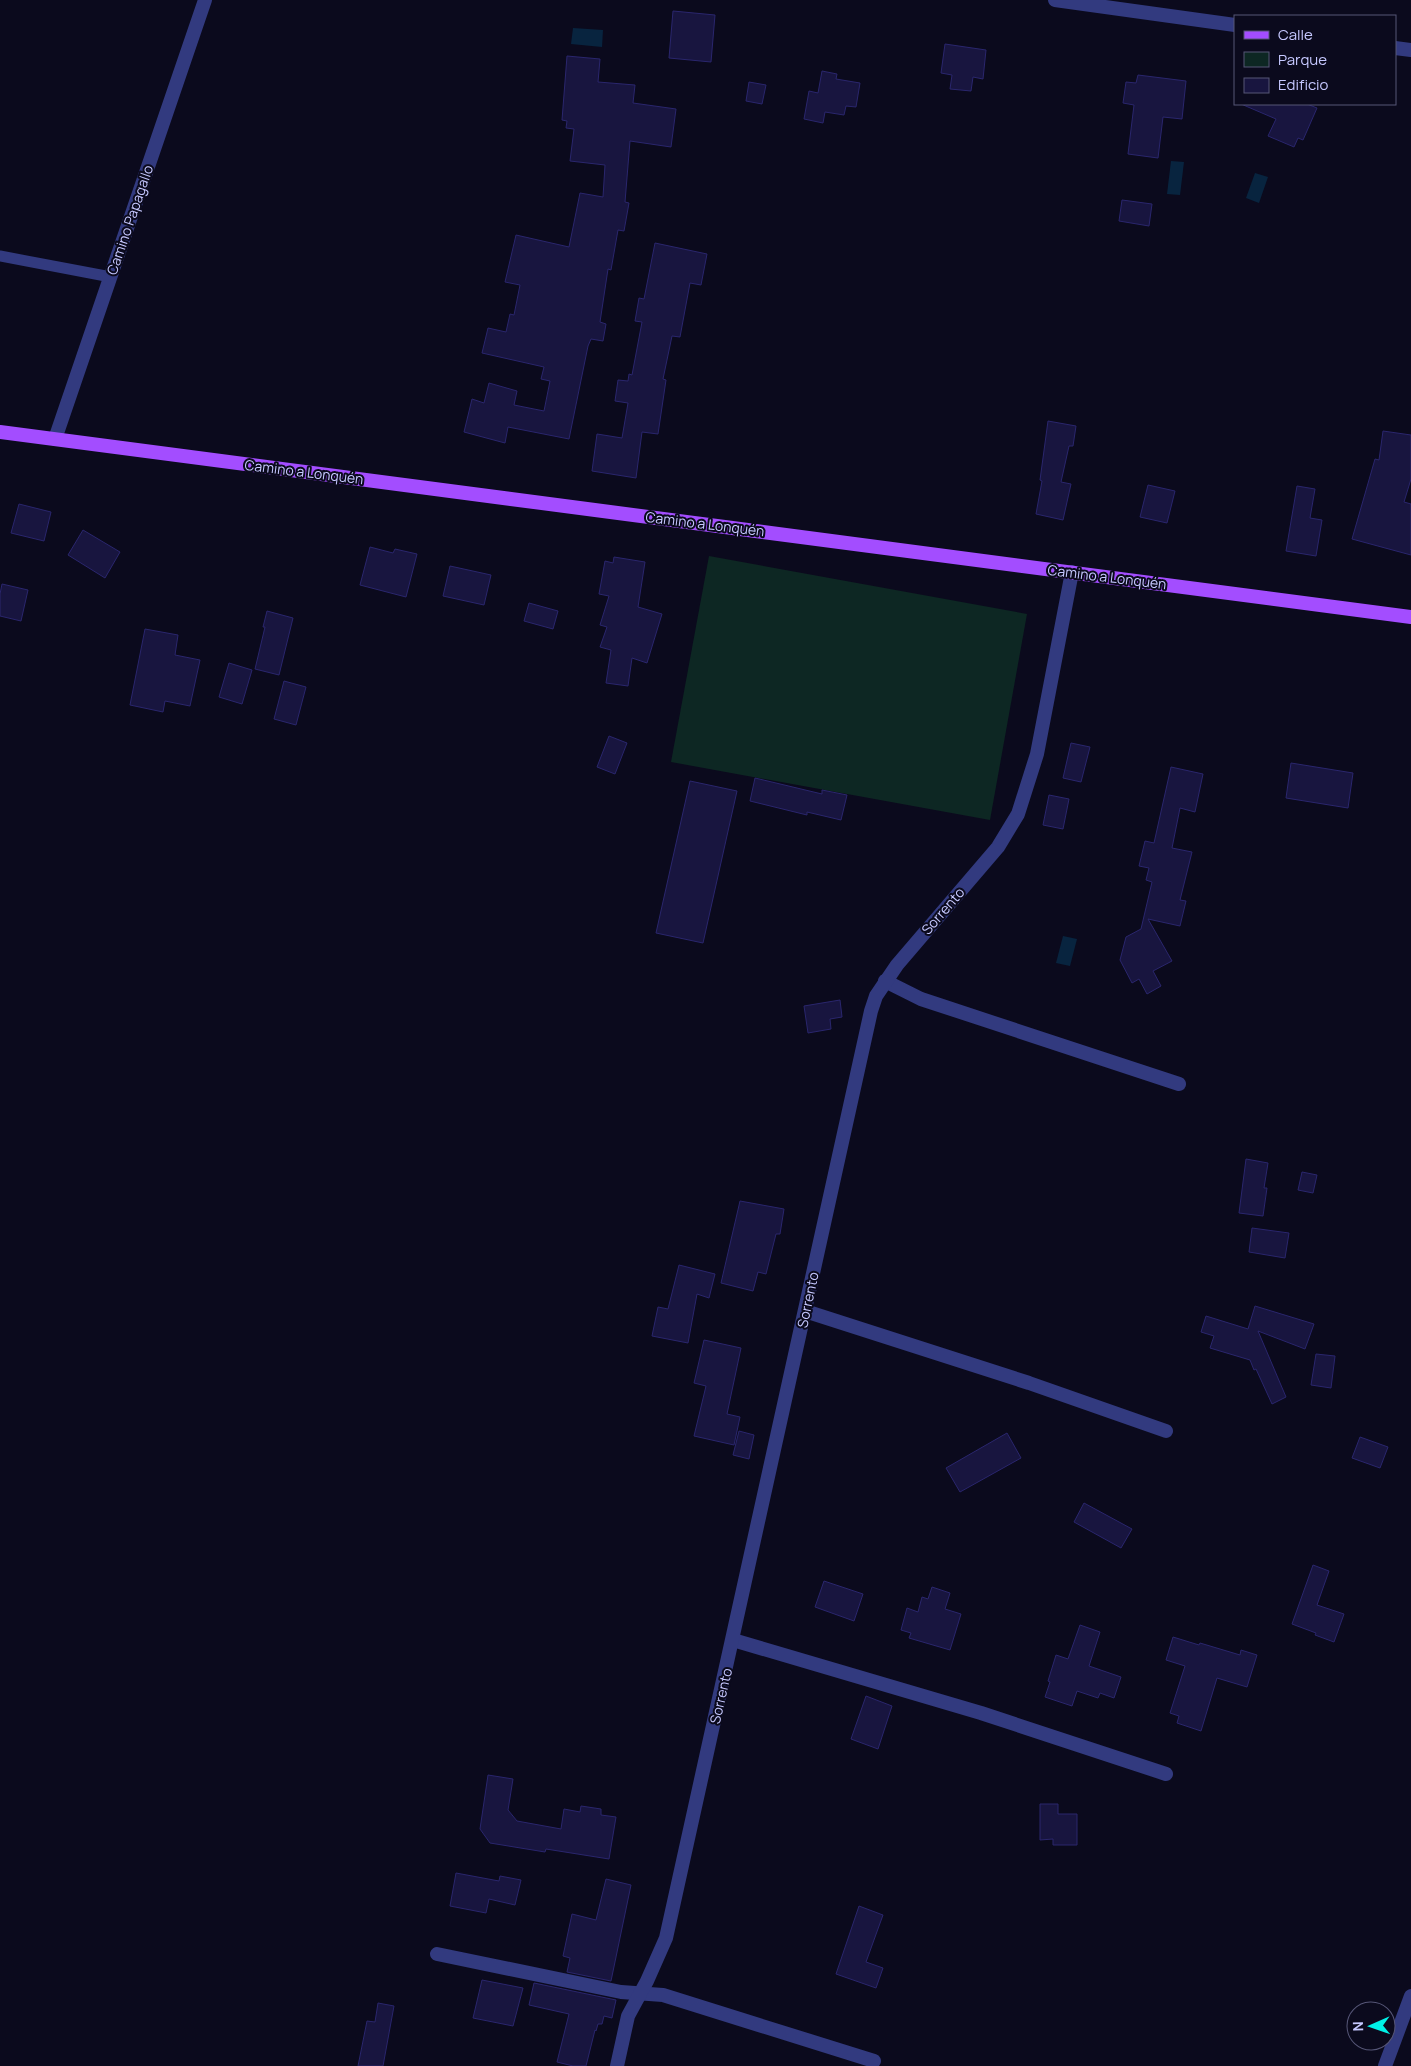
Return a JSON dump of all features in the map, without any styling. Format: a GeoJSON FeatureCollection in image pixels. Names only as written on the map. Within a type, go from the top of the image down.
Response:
{"type":"FeatureCollection","features":[{"type":"Feature","properties":{"kind":"main road","name":"Camino a Lonquén"},"geometry":{"type":"LineString","coordinates":[[0,432],[1411,617]]}},
{"type":"Feature","properties":{"kind":"street","name":"Camino Papagallo"},"geometry":{"type":"LineString","coordinates":[[54,439],[205,0]]}},
{"type":"Feature","properties":{"kind":"street"},"geometry":{"type":"LineString","coordinates":[[1055,0],[1234,25]]}},
{"type":"Feature","properties":{"kind":"street"},"geometry":{"type":"LineString","coordinates":[[1396,48],[1411,50]]}},
{"type":"Feature","properties":{"kind":"street","name":"Sorrento"},"geometry":{"type":"LineString","coordinates":[[616,2066],[628,2016],[641,1993],[666,1938],[871,1011],[876,996],[885,981],[998,847],[1018,814],[1037,754],[1072,572]]}},
{"type":"Feature","properties":{"kind":"street"},"geometry":{"type":"LineString","coordinates":[[885,981],[929,1002],[1179,1084]]}},
{"type":"Feature","properties":{"kind":"street"},"geometry":{"type":"LineString","coordinates":[[805,1311],[1038,1386],[1166,1431]]}},
{"type":"Feature","properties":{"kind":"street"},"geometry":{"type":"LineString","coordinates":[[733,1640],[981,1713],[1166,1774]]}},
{"type":"Feature","properties":{"kind":"street"},"geometry":{"type":"LineString","coordinates":[[437,1954],[621,1992],[663,1995],[874,2061]]}},
{"type":"Feature","properties":{"kind":"street"},"geometry":{"type":"LineString","coordinates":[[1385,2066],[1411,1996]]}},
{"type":"Feature","properties":{"kind":"lane"},"geometry":{"type":"LineString","coordinates":[[0,256],[111,277]]}},
{"type":"Feature","properties":{"kind":"green space"},"geometry":{"type":"Polygon","coordinates":[[[709,556],[1027,614],[990,820],[671,762],[709,556]]]}},
{"type":"Feature","properties":{"kind":"water"},"geometry":{"type":"Polygon","coordinates":[[[573,28],[603,30],[602,47],[571,44],[573,28]]]}},
{"type":"Feature","properties":{"kind":"water"},"geometry":{"type":"Polygon","coordinates":[[[1171,161],[1184,162],[1180,195],[1167,194],[1171,161]]]}},
{"type":"Feature","properties":{"kind":"water"},"geometry":{"type":"Polygon","coordinates":[[[1255,173],[1268,177],[1259,203],[1246,198],[1255,173]]]}},
{"type":"Feature","properties":{"kind":"water"},"geometry":{"type":"Polygon","coordinates":[[[1063,936],[1077,939],[1070,966],[1056,963],[1063,936]]]}},
{"type":"Feature","properties":{"kind":"building"},"geometry":{"type":"Polygon","coordinates":[[[673,11],[715,15],[711,62],[669,58],[673,11]]]}},
{"type":"Feature","properties":{"kind":"building"},"geometry":{"type":"Polygon","coordinates":[[[945,44],[986,50],[983,79],[973,77],[971,91],[950,89],[952,75],[941,73],[945,44]]]}},
{"type":"Feature","properties":{"kind":"building"},"geometry":{"type":"Polygon","coordinates":[[[567,56],[600,59],[598,82],[635,85],[633,103],[676,109],[671,147],[630,141],[625,202],[629,203],[624,231],[618,230],[611,270],[608,269],[600,322],[606,324],[603,341],[591,339],[588,346],[569,439],[508,427],[505,443],[464,432],[472,399],[484,403],[489,383],[517,391],[514,405],[544,411],[550,381],[541,379],[544,367],[482,353],[488,328],[506,332],[510,314],[514,315],[520,285],[505,282],[516,235],[569,247],[580,193],[603,197],[605,165],[570,161],[574,129],[566,128],[567,121],[562,120],[567,56]]]}},
{"type":"Feature","properties":{"kind":"building"},"geometry":{"type":"Polygon","coordinates":[[[822,71],[837,74],[836,79],[860,83],[856,107],[846,106],[844,115],[825,112],[823,123],[804,119],[809,91],[818,93],[822,71]]]}},
{"type":"Feature","properties":{"kind":"building"},"geometry":{"type":"Polygon","coordinates":[[[1138,75],[1186,81],[1182,119],[1163,117],[1158,158],[1128,154],[1134,105],[1123,103],[1126,82],[1136,83],[1138,75]]]}},
{"type":"Feature","properties":{"kind":"building"},"geometry":{"type":"Polygon","coordinates":[[[749,82],[766,85],[762,104],[746,101],[749,82]]]}},
{"type":"Feature","properties":{"kind":"building"},"geometry":{"type":"Polygon","coordinates":[[[1243,105],[1310,105],[1317,108],[1303,140],[1298,138],[1294,147],[1268,136],[1276,119],[1243,105]]]}},
{"type":"Feature","properties":{"kind":"building"},"geometry":{"type":"Polygon","coordinates":[[[1122,200],[1152,204],[1149,226],[1119,221],[1122,200]]]}},
{"type":"Feature","properties":{"kind":"building"},"geometry":{"type":"Polygon","coordinates":[[[655,243],[707,254],[701,285],[690,283],[680,337],[672,336],[663,379],[666,380],[658,434],[642,432],[636,478],[592,471],[597,434],[622,438],[628,403],[615,401],[618,380],[628,381],[629,374],[632,375],[642,322],[635,321],[639,298],[644,299],[655,243]]]}},
{"type":"Feature","properties":{"kind":"building"},"geometry":{"type":"Polygon","coordinates":[[[1048,421],[1076,426],[1073,446],[1069,446],[1061,482],[1071,484],[1063,520],[1036,514],[1042,481],[1040,480],[1048,421]]]}},
{"type":"Feature","properties":{"kind":"building"},"geometry":{"type":"Polygon","coordinates":[[[1383,431],[1411,435],[1411,479],[1404,502],[1411,504],[1411,555],[1352,539],[1375,459],[1379,460],[1383,431]]]}},
{"type":"Feature","properties":{"kind":"building"},"geometry":{"type":"Polygon","coordinates":[[[1148,485],[1175,491],[1167,523],[1140,517],[1148,485]]]}},
{"type":"Feature","properties":{"kind":"building"},"geometry":{"type":"Polygon","coordinates":[[[1297,486],[1315,489],[1310,518],[1322,520],[1316,556],[1286,551],[1297,486]]]}},
{"type":"Feature","properties":{"kind":"building"},"geometry":{"type":"Polygon","coordinates":[[[19,504],[51,512],[44,541],[11,533],[19,504]]]}},
{"type":"Feature","properties":{"kind":"building"},"geometry":{"type":"Polygon","coordinates":[[[83,530],[120,552],[105,578],[68,555],[83,530]]]}},
{"type":"Feature","properties":{"kind":"building"},"geometry":{"type":"Polygon","coordinates":[[[370,547],[393,553],[395,549],[417,554],[406,597],[360,585],[370,547]]]}},
{"type":"Feature","properties":{"kind":"building"},"geometry":{"type":"Polygon","coordinates":[[[614,557],[645,562],[638,607],[662,614],[647,663],[632,658],[628,686],[606,683],[611,650],[600,647],[607,627],[600,625],[609,596],[599,594],[605,561],[613,563],[614,557]]]}},
{"type":"Feature","properties":{"kind":"building"},"geometry":{"type":"Polygon","coordinates":[[[450,566],[491,575],[484,605],[443,596],[450,566]]]}},
{"type":"Feature","properties":{"kind":"building"},"geometry":{"type":"Polygon","coordinates":[[[2,584],[28,590],[21,621],[0,616],[2,584]]]}},
{"type":"Feature","properties":{"kind":"building"},"geometry":{"type":"Polygon","coordinates":[[[529,603],[558,611],[553,629],[524,621],[529,603]]]}},
{"type":"Feature","properties":{"kind":"building"},"geometry":{"type":"Polygon","coordinates":[[[267,611],[293,618],[279,675],[255,669],[267,611]]]}},
{"type":"Feature","properties":{"kind":"building"},"geometry":{"type":"Polygon","coordinates":[[[145,629],[178,635],[175,655],[200,660],[190,706],[165,701],[163,712],[130,705],[145,629]]]}},
{"type":"Feature","properties":{"kind":"building"},"geometry":{"type":"Polygon","coordinates":[[[229,663],[252,670],[242,704],[219,697],[229,663]]]}},
{"type":"Feature","properties":{"kind":"building"},"geometry":{"type":"Polygon","coordinates":[[[284,681],[306,687],[296,725],[274,719],[284,681]]]}},
{"type":"Feature","properties":{"kind":"building"},"geometry":{"type":"Polygon","coordinates":[[[609,736],[627,743],[615,774],[597,767],[609,736]]]}},
{"type":"Feature","properties":{"kind":"building"},"geometry":{"type":"Polygon","coordinates":[[[1071,743],[1090,747],[1081,782],[1063,778],[1071,743]]]}},
{"type":"Feature","properties":{"kind":"building"},"geometry":{"type":"Polygon","coordinates":[[[1291,763],[1353,773],[1348,808],[1286,798],[1291,763]]]}},
{"type":"Feature","properties":{"kind":"building"},"geometry":{"type":"Polygon","coordinates":[[[1171,767],[1203,774],[1195,812],[1180,808],[1172,848],[1192,852],[1180,900],[1186,901],[1180,926],[1148,919],[1172,961],[1153,971],[1161,986],[1147,994],[1139,979],[1132,983],[1120,960],[1126,937],[1141,929],[1152,882],[1146,880],[1149,868],[1139,866],[1145,841],[1154,843],[1171,767]]]}},
{"type":"Feature","properties":{"kind":"building"},"geometry":{"type":"Polygon","coordinates":[[[755,778],[822,794],[822,790],[847,795],[841,820],[807,812],[807,815],[750,801],[755,778]]]}},
{"type":"Feature","properties":{"kind":"building"},"geometry":{"type":"Polygon","coordinates":[[[690,781],[737,791],[703,943],[656,933],[690,781]]]}},
{"type":"Feature","properties":{"kind":"building"},"geometry":{"type":"Polygon","coordinates":[[[1049,795],[1069,799],[1063,829],[1043,825],[1049,795]]]}},
{"type":"Feature","properties":{"kind":"building"},"geometry":{"type":"Polygon","coordinates":[[[840,1000],[842,1017],[830,1019],[831,1029],[808,1033],[804,1006],[840,1000]]]}},
{"type":"Feature","properties":{"kind":"building"},"geometry":{"type":"Polygon","coordinates":[[[1246,1159],[1268,1163],[1264,1188],[1267,1188],[1263,1216],[1239,1213],[1246,1159]]]}},
{"type":"Feature","properties":{"kind":"building"},"geometry":{"type":"Polygon","coordinates":[[[1302,1172],[1317,1175],[1313,1193],[1298,1190],[1302,1172]]]}},
{"type":"Feature","properties":{"kind":"building"},"geometry":{"type":"Polygon","coordinates":[[[740,1201],[784,1209],[780,1234],[776,1234],[766,1274],[758,1272],[753,1291],[721,1283],[740,1201]]]}},
{"type":"Feature","properties":{"kind":"building"},"geometry":{"type":"Polygon","coordinates":[[[1252,1228],[1289,1233],[1285,1258],[1249,1252],[1252,1228]]]}},
{"type":"Feature","properties":{"kind":"building"},"geometry":{"type":"Polygon","coordinates":[[[679,1265],[715,1274],[709,1298],[697,1294],[688,1343],[652,1336],[658,1307],[668,1309],[679,1265]]]}},
{"type":"Feature","properties":{"kind":"building"},"geometry":{"type":"Polygon","coordinates":[[[1255,1306],[1314,1324],[1305,1349],[1258,1331],[1286,1397],[1272,1404],[1250,1360],[1210,1348],[1214,1336],[1201,1332],[1206,1316],[1248,1329],[1255,1306]]]}},
{"type":"Feature","properties":{"kind":"building"},"geometry":{"type":"Polygon","coordinates":[[[704,1340],[741,1348],[727,1414],[740,1417],[734,1445],[694,1436],[706,1386],[694,1383],[704,1340]]]}},
{"type":"Feature","properties":{"kind":"building"},"geometry":{"type":"Polygon","coordinates":[[[1316,1354],[1335,1356],[1331,1388],[1311,1385],[1316,1354]]]}},
{"type":"Feature","properties":{"kind":"building"},"geometry":{"type":"Polygon","coordinates":[[[739,1431],[754,1435],[749,1459],[733,1455],[739,1431]]]}},
{"type":"Feature","properties":{"kind":"building"},"geometry":{"type":"Polygon","coordinates":[[[1007,1433],[1021,1458],[960,1492],[946,1468],[1007,1433]]]}},
{"type":"Feature","properties":{"kind":"building"},"geometry":{"type":"Polygon","coordinates":[[[1360,1437],[1388,1447],[1380,1468],[1352,1458],[1360,1437]]]}},
{"type":"Feature","properties":{"kind":"building"},"geometry":{"type":"Polygon","coordinates":[[[1084,1503],[1132,1529],[1121,1548],[1074,1522],[1084,1503]]]}},
{"type":"Feature","properties":{"kind":"building"},"geometry":{"type":"Polygon","coordinates":[[[1313,1565],[1329,1571],[1317,1605],[1344,1614],[1334,1642],[1292,1624],[1313,1565]]]}},
{"type":"Feature","properties":{"kind":"building"},"geometry":{"type":"Polygon","coordinates":[[[824,1581],[863,1594],[854,1621],[815,1607],[824,1581]]]}},
{"type":"Feature","properties":{"kind":"building"},"geometry":{"type":"Polygon","coordinates":[[[932,1587],[950,1593],[945,1609],[961,1614],[950,1650],[909,1638],[911,1633],[901,1630],[907,1608],[918,1612],[922,1597],[928,1599],[932,1587]]]}},
{"type":"Feature","properties":{"kind":"building"},"geometry":{"type":"Polygon","coordinates":[[[1080,1625],[1100,1632],[1089,1666],[1121,1677],[1114,1698],[1100,1693],[1098,1698],[1077,1691],[1072,1706],[1045,1697],[1056,1655],[1068,1659],[1080,1625]]]}},
{"type":"Feature","properties":{"kind":"building"},"geometry":{"type":"Polygon","coordinates":[[[1173,1637],[1240,1655],[1241,1650],[1257,1655],[1247,1687],[1217,1678],[1201,1731],[1177,1723],[1179,1716],[1170,1713],[1185,1666],[1166,1660],[1173,1637]]]}},
{"type":"Feature","properties":{"kind":"building"},"geometry":{"type":"Polygon","coordinates":[[[866,1696],[892,1706],[878,1749],[851,1739],[866,1696]]]}},
{"type":"Feature","properties":{"kind":"building"},"geometry":{"type":"Polygon","coordinates":[[[488,1775],[513,1779],[508,1810],[517,1821],[561,1829],[564,1809],[580,1812],[581,1806],[601,1809],[601,1815],[616,1817],[609,1859],[546,1849],[545,1852],[490,1843],[480,1829],[488,1775]]]}},
{"type":"Feature","properties":{"kind":"building"},"geometry":{"type":"Polygon","coordinates":[[[1040,1804],[1058,1804],[1058,1814],[1077,1814],[1077,1845],[1053,1845],[1053,1839],[1040,1840],[1040,1804]]]}},
{"type":"Feature","properties":{"kind":"building"},"geometry":{"type":"Polygon","coordinates":[[[456,1873],[499,1881],[500,1876],[521,1880],[515,1905],[489,1899],[486,1913],[450,1906],[456,1873]]]}},
{"type":"Feature","properties":{"kind":"building"},"geometry":{"type":"Polygon","coordinates":[[[606,1879],[631,1885],[611,1981],[567,1972],[570,1958],[563,1956],[572,1914],[596,1920],[606,1879]]]}},
{"type":"Feature","properties":{"kind":"building"},"geometry":{"type":"Polygon","coordinates":[[[859,1906],[883,1915],[866,1962],[883,1968],[876,1988],[836,1974],[859,1906]]]}},
{"type":"Feature","properties":{"kind":"building"},"geometry":{"type":"Polygon","coordinates":[[[482,1980],[523,1988],[513,2026],[473,2018],[482,1980]]]}},
{"type":"Feature","properties":{"kind":"building"},"geometry":{"type":"Polygon","coordinates":[[[534,1983],[616,2000],[612,2018],[604,2016],[602,2024],[598,2024],[595,2030],[586,2066],[573,2066],[557,2062],[569,2014],[529,2005],[534,1983]]]}},
{"type":"Feature","properties":{"kind":"building"},"geometry":{"type":"Polygon","coordinates":[[[378,2003],[394,2006],[383,2066],[358,2066],[367,2021],[375,2022],[378,2003]]]}}]}
